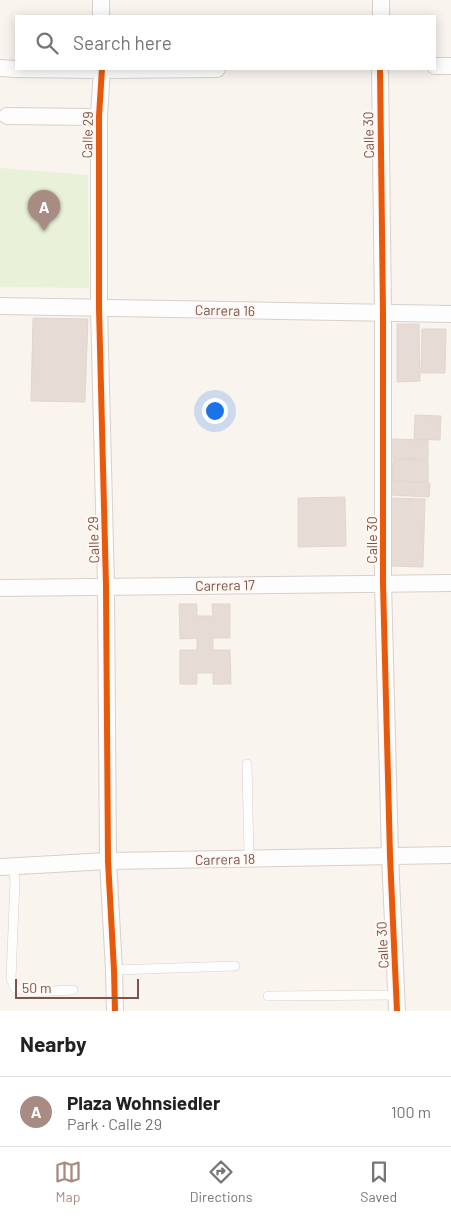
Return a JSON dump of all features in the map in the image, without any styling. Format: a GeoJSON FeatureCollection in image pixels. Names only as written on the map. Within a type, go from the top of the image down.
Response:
{"type":"FeatureCollection","features":[{"type":"Feature","properties":{"kind":"street"},"geometry":{"type":"LineString","coordinates":[[101,0],[101,15]]}},
{"type":"Feature","properties":{"kind":"street"},"geometry":{"type":"LineString","coordinates":[[380,15],[381,0]]}},
{"type":"Feature","properties":{"kind":"street"},"geometry":{"type":"LineString","coordinates":[[436,66],[451,66]]}},
{"type":"Feature","properties":{"kind":"street"},"geometry":{"type":"LineString","coordinates":[[0,68],[15,69]]}},
{"type":"Feature","properties":{"kind":"street","name":"Calle 29"},"geometry":{"type":"LineString","coordinates":[[102,70],[99,116],[99,308],[106,586],[108,862],[115,1011]]}},
{"type":"Feature","properties":{"kind":"street","name":"Calle 30"},"geometry":{"type":"LineString","coordinates":[[380,70],[383,314],[383,583],[390,856],[397,1003]]}},
{"type":"Feature","properties":{"kind":"street"},"geometry":{"type":"LineString","coordinates":[[7,116],[99,116]]}},
{"type":"Feature","properties":{"kind":"street","name":"Carrera 16"},"geometry":{"type":"LineString","coordinates":[[0,306],[451,314]]}},
{"type":"Feature","properties":{"kind":"street","name":"Carrera 17"},"geometry":{"type":"LineString","coordinates":[[0,588],[451,583]]}},
{"type":"Feature","properties":{"kind":"street","name":"Carrera 18"},"geometry":{"type":"LineString","coordinates":[[7,866],[249,858],[451,855]]}},
{"type":"Feature","properties":{"kind":"lane"},"geometry":{"type":"LineString","coordinates":[[247,764],[249,858]]}},
{"type":"Feature","properties":{"kind":"lane"},"geometry":{"type":"LineString","coordinates":[[7,866],[15,881],[11,978],[15,988],[32,992],[73,990]]}},
{"type":"Feature","properties":{"kind":"lane"},"geometry":{"type":"LineString","coordinates":[[114,970],[235,966]]}},
{"type":"Feature","properties":{"kind":"lane"},"geometry":{"type":"LineString","coordinates":[[268,996],[397,1003]]}},
{"type":"Feature","properties":{"kind":"green space"},"geometry":{"type":"Polygon","coordinates":[[[0,168],[88,175],[89,288],[0,287],[0,168]]]}},
{"type":"Feature","properties":{"kind":"building"},"geometry":{"type":"Polygon","coordinates":[[[33,318],[88,319],[85,402],[31,401],[33,318]]]}},
{"type":"Feature","properties":{"kind":"building"},"geometry":{"type":"Polygon","coordinates":[[[397,324],[419,324],[420,381],[397,382],[397,324]]]}},
{"type":"Feature","properties":{"kind":"building"},"geometry":{"type":"Polygon","coordinates":[[[422,329],[446,329],[445,373],[421,373],[422,329]]]}},
{"type":"Feature","properties":{"kind":"building"},"geometry":{"type":"Polygon","coordinates":[[[415,415],[441,416],[440,440],[414,439],[415,415]]]}},
{"type":"Feature","properties":{"kind":"building"},"geometry":{"type":"Polygon","coordinates":[[[391,439],[428,440],[428,459],[391,458],[391,439]]]}},
{"type":"Feature","properties":{"kind":"building"},"geometry":{"type":"Polygon","coordinates":[[[393,459],[428,460],[428,482],[392,481],[393,459]]]}},
{"type":"Feature","properties":{"kind":"building"},"geometry":{"type":"Polygon","coordinates":[[[391,481],[430,483],[429,497],[390,495],[391,481]]]}},
{"type":"Feature","properties":{"kind":"building"},"geometry":{"type":"Polygon","coordinates":[[[345,497],[346,546],[298,547],[298,498],[345,497]]]}},
{"type":"Feature","properties":{"kind":"building"},"geometry":{"type":"Polygon","coordinates":[[[391,498],[425,499],[423,567],[389,566],[391,498]]]}},
{"type":"Feature","properties":{"kind":"building"},"geometry":{"type":"Polygon","coordinates":[[[179,604],[197,604],[197,616],[213,616],[212,604],[230,604],[230,638],[213,638],[213,650],[230,650],[231,684],[213,684],[213,673],[197,673],[197,684],[180,684],[180,650],[197,650],[197,638],[180,639],[179,604]]]}},
{"type":"Feature","properties":{"kind":"cycle path"},"geometry":{"type":"LineString","coordinates":[[102,70],[99,116],[99,308],[106,586],[108,861],[115,1011]]}},
{"type":"Feature","properties":{"kind":"cycle path"},"geometry":{"type":"LineString","coordinates":[[380,70],[383,313],[383,583],[390,856],[397,1011]]}},
{"type":"Feature","properties":{"kind":"place","name":"Plaza Wohnsiedler"},"geometry":{"type":"Point","coordinates":[44,231]}}]}
